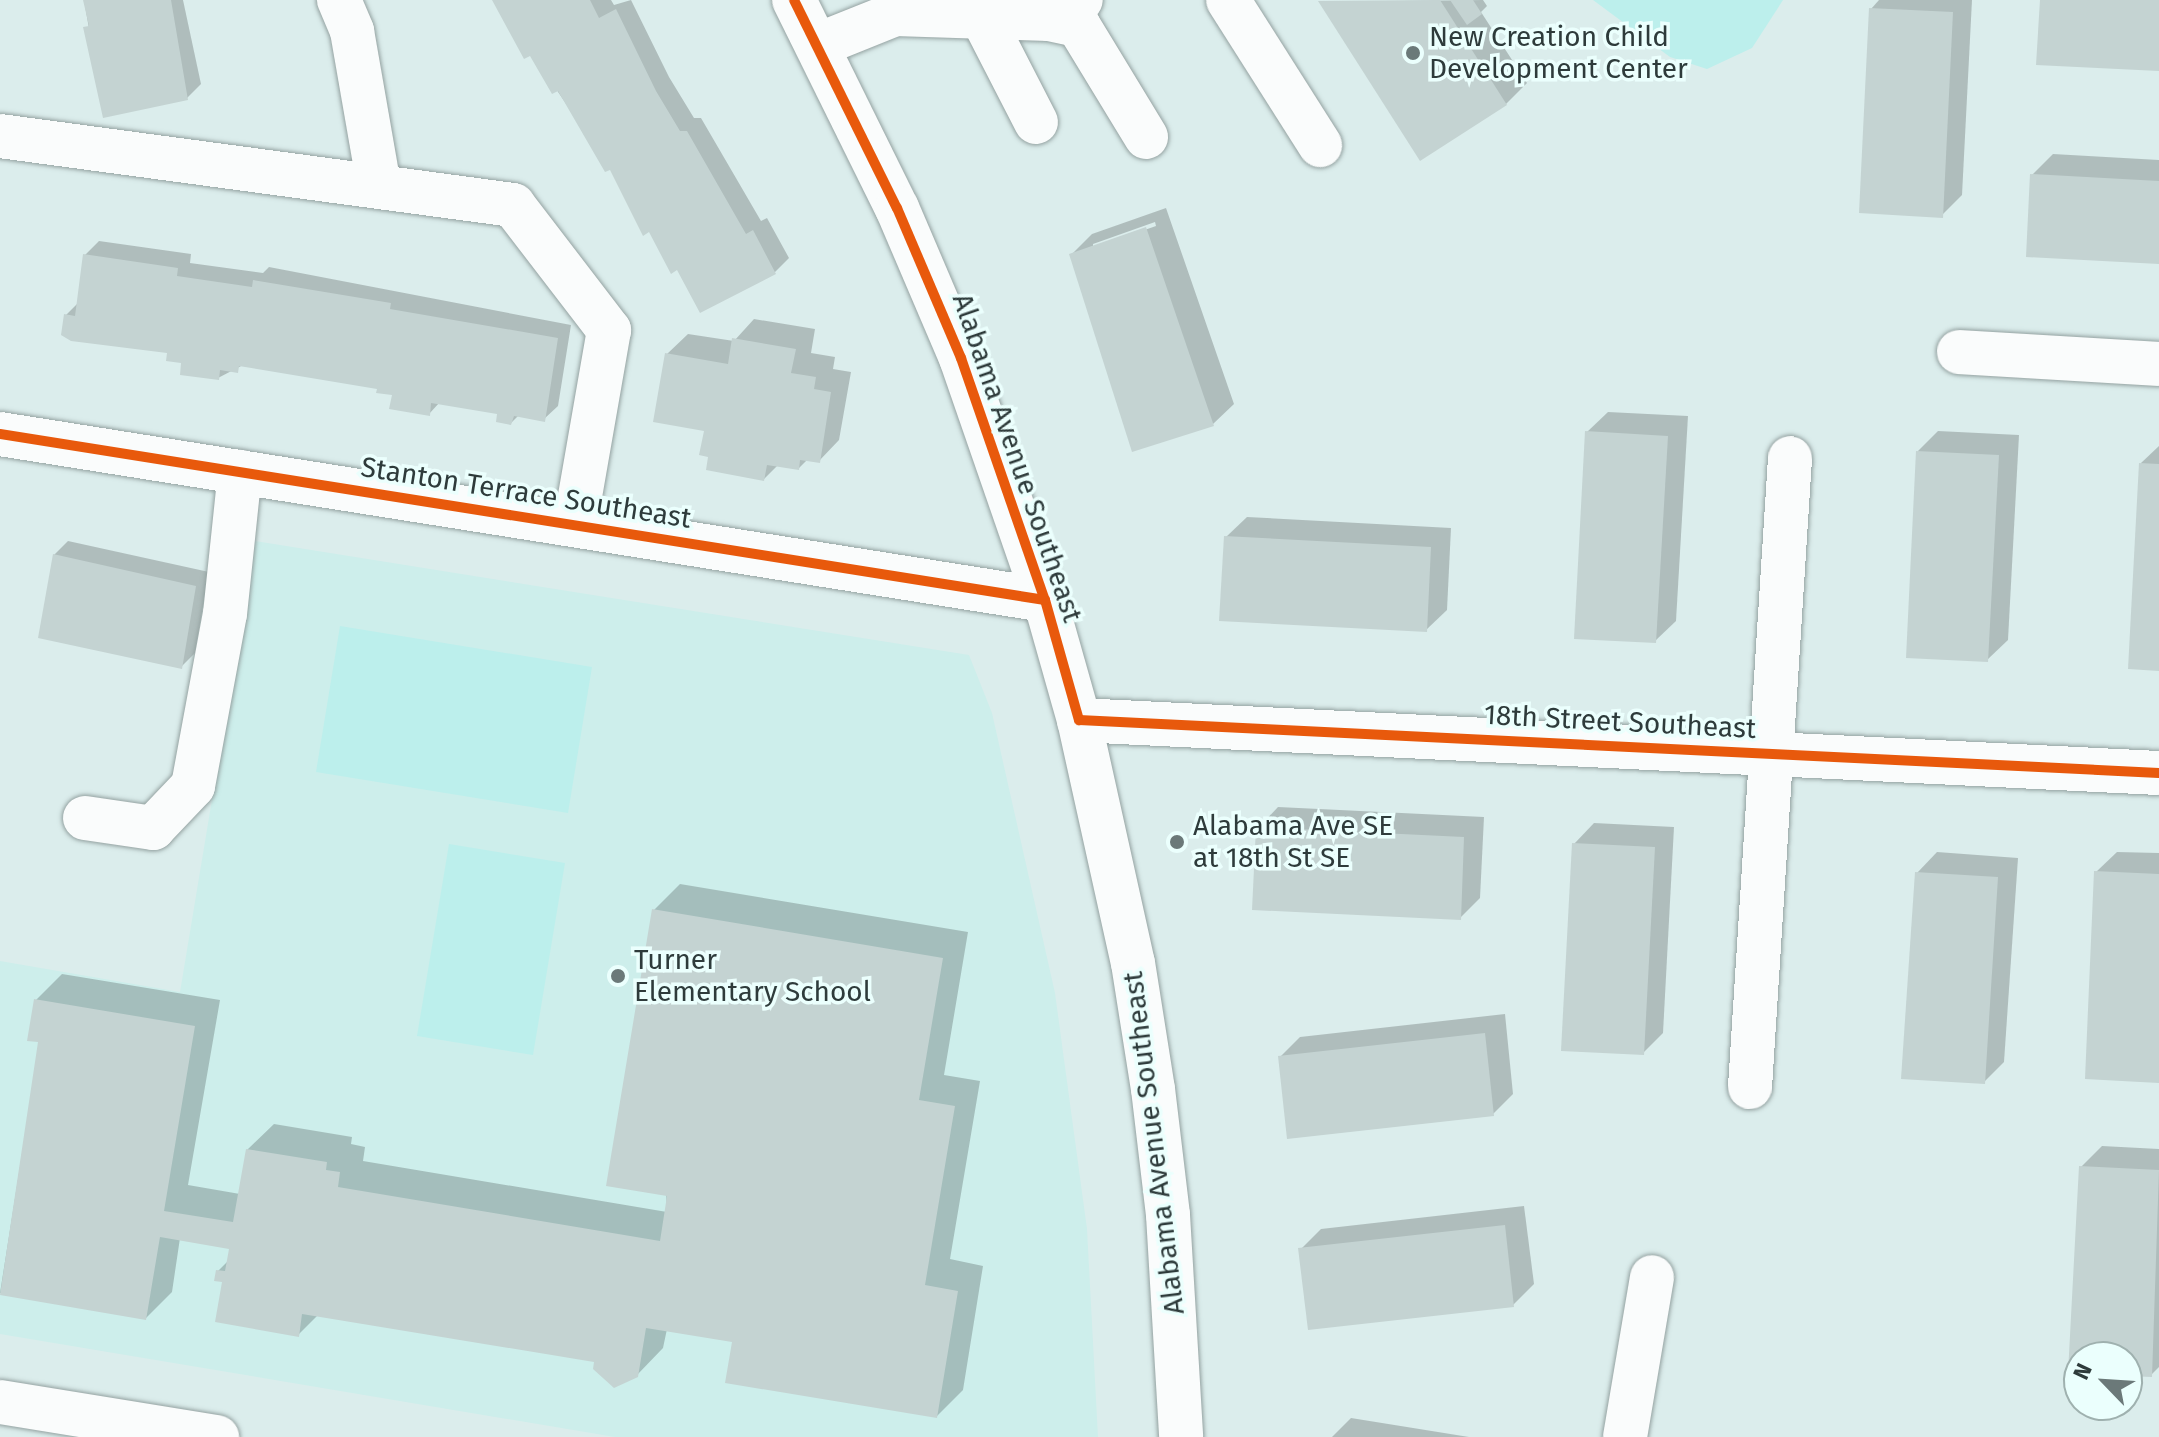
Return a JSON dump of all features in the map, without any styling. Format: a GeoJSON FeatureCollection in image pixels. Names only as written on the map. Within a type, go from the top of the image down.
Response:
{"type":"FeatureCollection","features":[{"type":"Feature","properties":{"kind":"street"},"geometry":{"type":"LineString","coordinates":[[339,0],[352,31],[379,185]]}},
{"type":"Feature","properties":{"kind":"street","name":"Alabama Avenue Southeast"},"geometry":{"type":"LineString","coordinates":[[794,0],[897,208],[961,358],[1045,600],[1079,720],[1131,949],[1153,1089],[1168,1215],[1181,1437]]}},
{"type":"Feature","properties":{"kind":"street"},"geometry":{"type":"LineString","coordinates":[[1228,0],[1320,145]]}},
{"type":"Feature","properties":{"kind":"street"},"geometry":{"type":"LineString","coordinates":[[818,45],[895,14],[982,17],[1065,10],[1078,25],[1146,137]]}},
{"type":"Feature","properties":{"kind":"street"},"geometry":{"type":"LineString","coordinates":[[982,17],[1036,122]]}},
{"type":"Feature","properties":{"kind":"street"},"geometry":{"type":"LineString","coordinates":[[0,136],[513,205],[609,330],[575,525]]}},
{"type":"Feature","properties":{"kind":"street"},"geometry":{"type":"LineString","coordinates":[[1959,352],[2159,364]]}},
{"type":"Feature","properties":{"kind":"street","name":"Stanton Terrace Southeast"},"geometry":{"type":"LineString","coordinates":[[0,434],[1045,600]]}},
{"type":"Feature","properties":{"kind":"street"},"geometry":{"type":"LineString","coordinates":[[1750,1087],[1790,458]]}},
{"type":"Feature","properties":{"kind":"street"},"geometry":{"type":"LineString","coordinates":[[85,818],[153,828],[193,786],[225,614],[240,472]]}},
{"type":"Feature","properties":{"kind":"street","name":"18th Street Southeast"},"geometry":{"type":"LineString","coordinates":[[1079,720],[2159,773]]}},
{"type":"Feature","properties":{"kind":"street"},"geometry":{"type":"LineString","coordinates":[[1625,1437],[1652,1277]]}},
{"type":"Feature","properties":{"kind":"street"},"geometry":{"type":"LineString","coordinates":[[0,1402],[217,1437]]}},
{"type":"Feature","properties":{"kind":"shaded area"},"geometry":{"type":"Polygon","coordinates":[[[1593,0],[1783,0],[1752,48],[1707,69],[1670,57],[1593,0]]]}},
{"type":"Feature","properties":{"kind":"shaded area","name":"Turner Elementary School"},"geometry":{"type":"Polygon","coordinates":[[[255,541],[969,655],[992,713],[1055,993],[1087,1229],[1098,1437],[615,1437],[0,1334],[0,961],[180,992],[255,541]]]}},
{"type":"Feature","properties":{"kind":"shaded area"},"geometry":{"type":"Polygon","coordinates":[[[340,626],[592,667],[568,813],[316,772],[340,626]]]}},
{"type":"Feature","properties":{"kind":"shaded area"},"geometry":{"type":"Polygon","coordinates":[[[449,844],[565,863],[533,1055],[417,1036],[449,844]]]}},
{"type":"Feature","properties":{"kind":"building"},"geometry":{"type":"Polygon","coordinates":[[[83,0],[171,0],[188,100],[103,118],[83,27],[89,26],[83,0]]]}},
{"type":"Feature","properties":{"kind":"building"},"geometry":{"type":"Polygon","coordinates":[[[492,0],[590,0],[599,18],[616,9],[656,91],[680,131],[687,131],[746,234],[753,230],[776,274],[700,313],[677,270],[671,274],[649,232],[643,236],[610,170],[605,172],[558,91],[552,94],[530,56],[524,59],[492,0]]]}},
{"type":"Feature","properties":{"kind":"building","name":"New Creation Child Development Center"},"geometry":{"type":"Polygon","coordinates":[[[1440,0],[1507,105],[1420,161],[1318,1],[1440,0]]]}},
{"type":"Feature","properties":{"kind":"building"},"geometry":{"type":"Polygon","coordinates":[[[1450,0],[1473,0],[1482,14],[1467,25],[1450,0]]]}},
{"type":"Feature","properties":{"kind":"building"},"geometry":{"type":"Polygon","coordinates":[[[2040,0],[2159,0],[2159,71],[2036,65],[2040,0]]]}},
{"type":"Feature","properties":{"kind":"building"},"geometry":{"type":"Polygon","coordinates":[[[1869,8],[1953,12],[1943,218],[1859,213],[1869,8]]]}},
{"type":"Feature","properties":{"kind":"building"},"geometry":{"type":"Polygon","coordinates":[[[2030,174],[2159,181],[2159,264],[2026,257],[2030,174]]]}},
{"type":"Feature","properties":{"kind":"building"},"geometry":{"type":"Polygon","coordinates":[[[1146,227],[1214,426],[1132,452],[1069,254],[1146,227]]]}},
{"type":"Feature","properties":{"kind":"building"},"geometry":{"type":"Polygon","coordinates":[[[83,254],[178,268],[177,276],[252,287],[253,280],[391,303],[390,309],[558,338],[545,422],[514,416],[511,425],[496,422],[497,414],[431,403],[430,416],[389,409],[392,395],[376,393],[377,389],[239,366],[238,373],[220,370],[219,380],[180,375],[181,363],[166,361],[167,353],[71,341],[61,335],[64,314],[75,316],[83,254]]]}},
{"type":"Feature","properties":{"kind":"building"},"geometry":{"type":"Polygon","coordinates":[[[732,338],[796,349],[791,373],[816,377],[814,389],[831,392],[820,463],[800,460],[799,470],[767,465],[764,481],[706,470],[708,457],[699,455],[704,431],[653,422],[665,353],[728,364],[732,338]]]}},
{"type":"Feature","properties":{"kind":"building"},"geometry":{"type":"Polygon","coordinates":[[[1585,431],[1668,436],[1656,643],[1574,639],[1585,431]]]}},
{"type":"Feature","properties":{"kind":"building"},"geometry":{"type":"Polygon","coordinates":[[[1916,451],[1999,455],[1988,662],[1906,658],[1916,451]]]}},
{"type":"Feature","properties":{"kind":"building"},"geometry":{"type":"Polygon","coordinates":[[[2139,463],[2159,464],[2159,671],[2128,669],[2139,463]]]}},
{"type":"Feature","properties":{"kind":"building"},"geometry":{"type":"Polygon","coordinates":[[[1224,536],[1431,547],[1427,632],[1219,621],[1224,536]]]}},
{"type":"Feature","properties":{"kind":"building"},"geometry":{"type":"Polygon","coordinates":[[[53,554],[196,586],[182,669],[38,638],[53,554]]]}},
{"type":"Feature","properties":{"kind":"building"},"geometry":{"type":"Polygon","coordinates":[[[1256,827],[1464,837],[1461,920],[1252,910],[1256,827]]]}},
{"type":"Feature","properties":{"kind":"building"},"geometry":{"type":"Polygon","coordinates":[[[1572,843],[1655,847],[1644,1055],[1561,1051],[1572,843]]]}},
{"type":"Feature","properties":{"kind":"building"},"geometry":{"type":"Polygon","coordinates":[[[2094,871],[2159,874],[2159,1083],[2085,1079],[2094,871]]]}},
{"type":"Feature","properties":{"kind":"building"},"geometry":{"type":"Polygon","coordinates":[[[1915,872],[1998,877],[1985,1084],[1901,1079],[1915,872]]]}},
{"type":"Feature","properties":{"kind":"building"},"geometry":{"type":"Polygon","coordinates":[[[652,909],[943,958],[919,1100],[955,1106],[925,1285],[958,1291],[937,1418],[725,1383],[732,1342],[646,1328],[638,1377],[614,1388],[593,1369],[594,1362],[302,1314],[299,1337],[215,1322],[222,1282],[214,1281],[216,1270],[225,1271],[229,1249],[160,1237],[146,1320],[0,1295],[38,1042],[27,1041],[34,999],[195,1026],[164,1211],[233,1222],[246,1149],[327,1162],[326,1170],[340,1172],[338,1187],[660,1241],[667,1196],[606,1186],[652,909]]]}},
{"type":"Feature","properties":{"kind":"building"},"geometry":{"type":"Polygon","coordinates":[[[1485,1033],[1494,1116],[1287,1139],[1278,1056],[1485,1033]]]}},
{"type":"Feature","properties":{"kind":"building"},"geometry":{"type":"Polygon","coordinates":[[[2079,1166],[2159,1170],[2152,1377],[2143,1377],[2143,1341],[2070,1341],[2079,1166]]]}},
{"type":"Feature","properties":{"kind":"building"},"geometry":{"type":"Polygon","coordinates":[[[1505,1225],[1514,1307],[1308,1330],[1298,1248],[1505,1225]]]}},
{"type":"Feature","properties":{"kind":"cycle path"},"geometry":{"type":"LineString","coordinates":[[794,0],[897,208],[961,358],[1045,600],[1079,720],[2159,773]]}},
{"type":"Feature","properties":{"kind":"cycle path"},"geometry":{"type":"LineString","coordinates":[[0,434],[1045,600]]}},
{"type":"Feature","properties":{"kind":"place","name":"New Creation Child Development Center"},"geometry":{"type":"Point","coordinates":[1413,53]}},
{"type":"Feature","properties":{"kind":"place","name":"Alabama Ave SE at 18th St SE"},"geometry":{"type":"Point","coordinates":[1177,842]}},
{"type":"Feature","properties":{"kind":"place","name":"Turner Elementary School"},"geometry":{"type":"Point","coordinates":[618,976]}}]}
